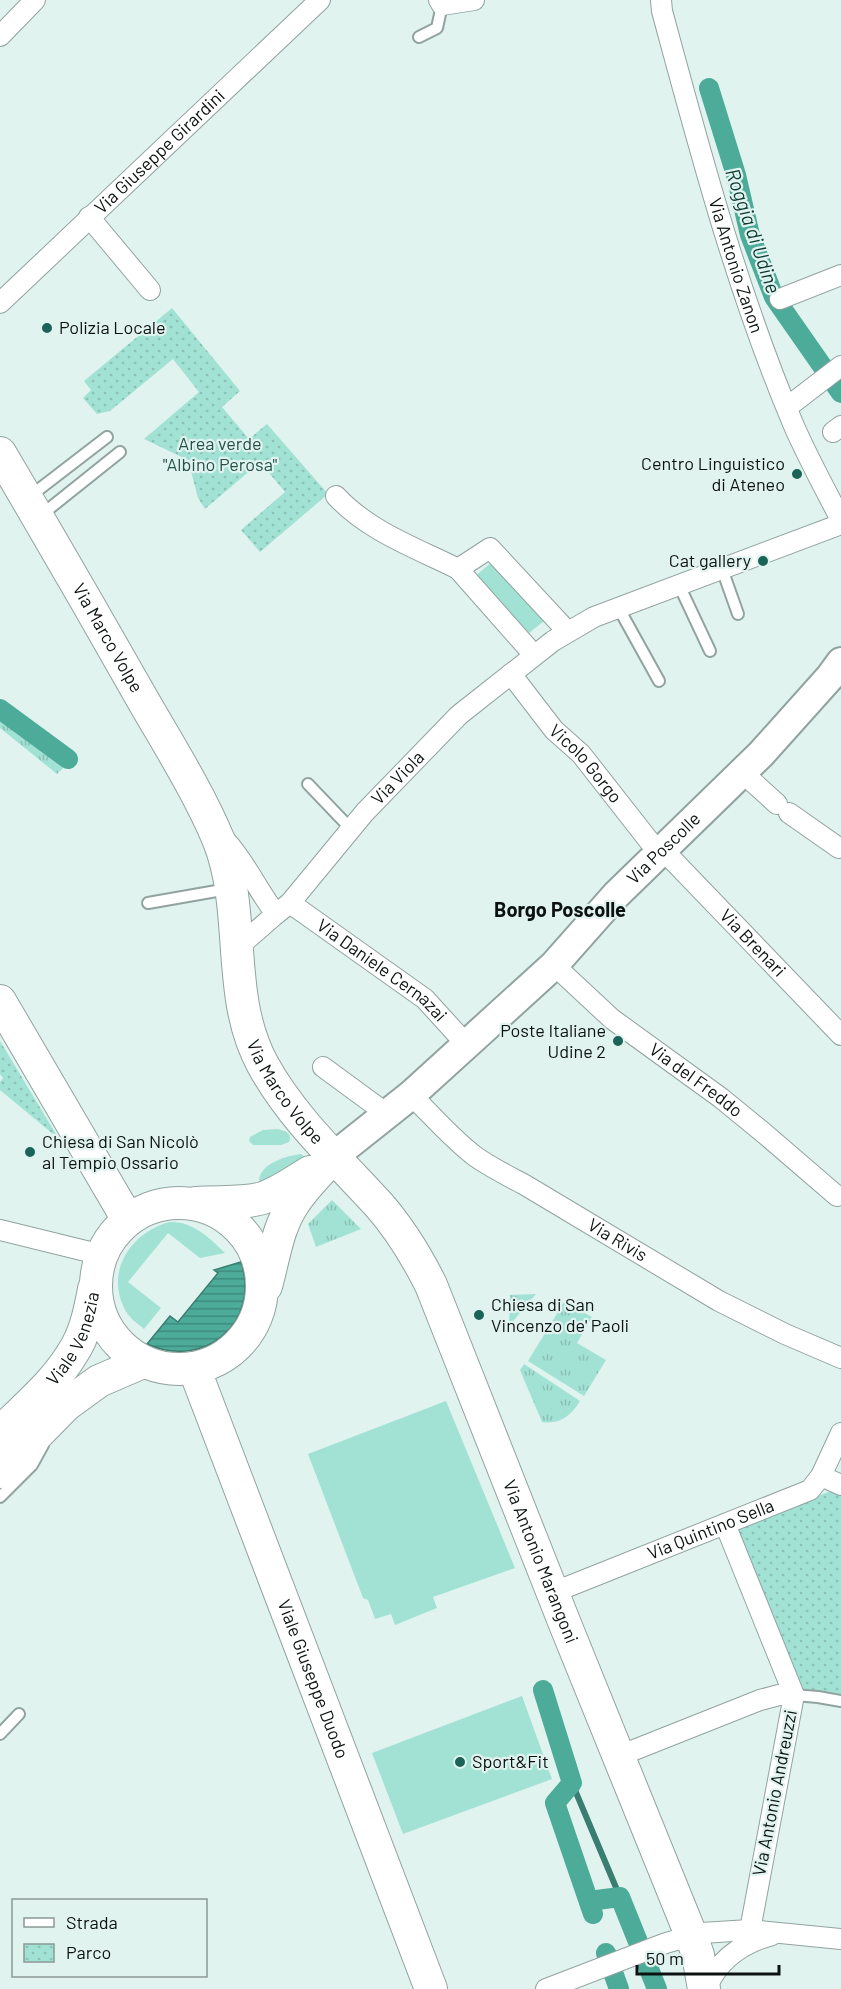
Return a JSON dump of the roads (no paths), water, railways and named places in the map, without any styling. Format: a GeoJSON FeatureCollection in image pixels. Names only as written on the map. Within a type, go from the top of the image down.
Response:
{"type":"FeatureCollection","features":[{"type":"Feature","properties":{"kind":"main road","name":"Via Marco Volpe"},"geometry":{"type":"LineString","coordinates":[[0,453],[165,738],[211,825],[224,855],[231,888],[243,1006],[254,1047],[275,1084],[333,1157]]}},
{"type":"Feature","properties":{"kind":"main road"},"geometry":{"type":"LineString","coordinates":[[0,1001],[128,1218]]}},
{"type":"Feature","properties":{"kind":"main road"},"geometry":{"type":"LineString","coordinates":[[333,1157],[294,1203],[285,1220],[259,1310],[252,1326],[236,1347],[222,1358],[194,1368],[167,1369],[143,1362],[122,1347],[105,1325],[97,1299],[99,1266],[109,1240],[128,1218],[153,1208],[178,1204],[262,1198],[284,1189],[333,1157]]}},
{"type":"Feature","properties":{"kind":"main road","name":"Via Antonio Marangoni"},"geometry":{"type":"LineString","coordinates":[[333,1157],[380,1207],[405,1240],[431,1285],[552,1593],[691,1935],[705,1989]]}},
{"type":"Feature","properties":{"kind":"main road"},"geometry":{"type":"LineString","coordinates":[[178,1204],[212,1210],[229,1220],[243,1233],[260,1268],[262,1295],[259,1310]]}},
{"type":"Feature","properties":{"kind":"main road","name":"Viale Venezia"},"geometry":{"type":"LineString","coordinates":[[0,1472],[45,1406],[64,1365],[74,1352],[91,1307],[99,1266]]}},
{"type":"Feature","properties":{"kind":"main road","name":"Viale Venezia"},"geometry":{"type":"LineString","coordinates":[[0,1433],[45,1406],[66,1405],[99,1381],[143,1362]]}},
{"type":"Feature","properties":{"kind":"main road","name":"Viale Giuseppe Duodo"},"geometry":{"type":"LineString","coordinates":[[194,1368],[431,1989]]}},
{"type":"Feature","properties":{"kind":"street"},"geometry":{"type":"LineString","coordinates":[[0,36],[35,0]]}},
{"type":"Feature","properties":{"kind":"street","name":"Via Giuseppe Girardini"},"geometry":{"type":"LineString","coordinates":[[0,303],[320,0]]}},
{"type":"Feature","properties":{"kind":"street"},"geometry":{"type":"LineString","coordinates":[[440,2],[474,0]]}},
{"type":"Feature","properties":{"kind":"street","name":"Via Antonio Zanon"},"geometry":{"type":"LineString","coordinates":[[661,0],[700,155],[730,253],[794,427],[841,520]]}},
{"type":"Feature","properties":{"kind":"street"},"geometry":{"type":"LineString","coordinates":[[89,217],[150,290]]}},
{"type":"Feature","properties":{"kind":"street"},"geometry":{"type":"LineString","coordinates":[[780,300],[841,275]]}},
{"type":"Feature","properties":{"kind":"street"},"geometry":{"type":"LineString","coordinates":[[794,402],[840,367]]}},
{"type":"Feature","properties":{"kind":"street"},"geometry":{"type":"LineString","coordinates":[[336,496],[346,507],[378,529],[458,569],[534,655]]}},
{"type":"Feature","properties":{"kind":"street","name":"Via Viola"},"geometry":{"type":"LineString","coordinates":[[283,908],[401,774],[459,715],[534,655],[594,617],[841,524]]}},
{"type":"Feature","properties":{"kind":"street"},"geometry":{"type":"LineString","coordinates":[[458,569],[490,548],[568,632]]}},
{"type":"Feature","properties":{"kind":"street","name":"Vicolo Gorgo"},"geometry":{"type":"LineString","coordinates":[[511,674],[554,730],[581,754],[650,842],[663,850]]}},
{"type":"Feature","properties":{"kind":"street","name":"Via Poscolle"},"geometry":{"type":"LineString","coordinates":[[333,1157],[411,1095],[554,965],[616,895],[743,773],[838,674]]}},
{"type":"Feature","properties":{"kind":"street"},"geometry":{"type":"LineString","coordinates":[[743,773],[783,809],[839,848]]}},
{"type":"Feature","properties":{"kind":"street","name":"Via Marco Volpe"},"geometry":{"type":"LineString","coordinates":[[211,825],[235,851],[265,899],[283,908]]}},
{"type":"Feature","properties":{"kind":"street","name":"Via Brenari"},"geometry":{"type":"LineString","coordinates":[[663,850],[841,1035]]}},
{"type":"Feature","properties":{"kind":"street"},"geometry":{"type":"LineString","coordinates":[[237,948],[283,908]]}},
{"type":"Feature","properties":{"kind":"street","name":"Via Daniele Cernazai"},"geometry":{"type":"LineString","coordinates":[[283,908],[425,999],[466,1044]]}},
{"type":"Feature","properties":{"kind":"street","name":"Via del Freddo"},"geometry":{"type":"LineString","coordinates":[[554,965],[612,1019],[721,1098],[837,1196]]}},
{"type":"Feature","properties":{"kind":"street"},"geometry":{"type":"LineString","coordinates":[[323,1067],[387,1114]]}},
{"type":"Feature","properties":{"kind":"street","name":"Via Rivis"},"geometry":{"type":"LineString","coordinates":[[411,1095],[459,1143],[496,1170],[572,1212],[719,1300],[785,1334],[841,1358]]}},
{"type":"Feature","properties":{"kind":"street"},"geometry":{"type":"LineString","coordinates":[[0,1230],[99,1266]]}},
{"type":"Feature","properties":{"kind":"street","name":"Viale Venezia"},"geometry":{"type":"LineString","coordinates":[[0,1410],[45,1406]]}},
{"type":"Feature","properties":{"kind":"street","name":"Via Quintino Sella"},"geometry":{"type":"LineString","coordinates":[[552,1593],[810,1490],[821,1476],[841,1434]]}},
{"type":"Feature","properties":{"kind":"street"},"geometry":{"type":"LineString","coordinates":[[821,1476],[841,1485]]}},
{"type":"Feature","properties":{"kind":"street","name":"Via Antonio Andreuzzi"},"geometry":{"type":"LineString","coordinates":[[725,1524],[794,1695],[750,1930]]}},
{"type":"Feature","properties":{"kind":"street"},"geometry":{"type":"LineString","coordinates":[[619,1756],[760,1700],[779,1695],[794,1695]]}},
{"type":"Feature","properties":{"kind":"street"},"geometry":{"type":"LineString","coordinates":[[546,1989],[661,1945],[711,1931],[750,1930],[841,1939]]}},
{"type":"Feature","properties":{"kind":"street"},"geometry":{"type":"LineString","coordinates":[[705,1989],[718,1968],[738,1950],[760,1939],[780,1933]]}},
{"type":"Feature","properties":{"kind":"lane"},"geometry":{"type":"LineString","coordinates":[[419,38],[436,28],[440,2]]}},
{"type":"Feature","properties":{"kind":"lane"},"geometry":{"type":"LineString","coordinates":[[32,508],[107,437]]}},
{"type":"Feature","properties":{"kind":"lane"},"geometry":{"type":"LineString","coordinates":[[32,508],[120,452]]}},
{"type":"Feature","properties":{"kind":"lane"},"geometry":{"type":"LineString","coordinates":[[722,569],[738,614]]}},
{"type":"Feature","properties":{"kind":"lane"},"geometry":{"type":"LineString","coordinates":[[679,585],[710,651]]}},
{"type":"Feature","properties":{"kind":"lane"},"geometry":{"type":"LineString","coordinates":[[618,608],[659,681]]}},
{"type":"Feature","properties":{"kind":"lane"},"geometry":{"type":"LineString","coordinates":[[308,784],[351,829]]}},
{"type":"Feature","properties":{"kind":"lane"},"geometry":{"type":"LineString","coordinates":[[148,903],[231,888]]}},
{"type":"Feature","properties":{"kind":"lane","name":"Viale Venezia"},"geometry":{"type":"LineString","coordinates":[[0,1497],[32,1465],[39,1454],[45,1406]]}},
{"type":"Feature","properties":{"kind":"lane"},"geometry":{"type":"LineString","coordinates":[[794,1695],[841,1701]]}},
{"type":"Feature","properties":{"kind":"lane"},"geometry":{"type":"LineString","coordinates":[[0,1734],[19,1714]]}},
{"type":"Feature","properties":{"kind":"waterway","name":"Roggia di Udine"},"geometry":{"type":"LineString","coordinates":[[709,88],[736,175],[750,235],[774,297],[841,393]]}},
{"type":"Feature","properties":{"kind":"waterway"},"geometry":{"type":"LineString","coordinates":[[0,709],[68,759]]}},
{"type":"Feature","properties":{"kind":"waterway"},"geometry":{"type":"LineString","coordinates":[[543,1690],[572,1783],[555,1803],[593,1914]]}},
{"type":"Feature","properties":{"kind":"waterway"},"geometry":{"type":"LineString","coordinates":[[572,1783],[620,1897]]}},
{"type":"Feature","properties":{"kind":"waterway"},"geometry":{"type":"LineString","coordinates":[[589,1901],[620,1897],[657,1989]]}},
{"type":"Feature","properties":{"kind":"waterway"},"geometry":{"type":"LineString","coordinates":[[606,1953],[619,1989]]}},
{"type":"Feature","properties":{"kind":"place","name":"Polizia Locale"},"geometry":{"type":"Point","coordinates":[47,328]}},
{"type":"Feature","properties":{"kind":"place","name":"Centro Linguistico di Ateneo"},"geometry":{"type":"Point","coordinates":[797,474]}},
{"type":"Feature","properties":{"kind":"place","name":"Cat gallery"},"geometry":{"type":"Point","coordinates":[763,561]}},
{"type":"Feature","properties":{"kind":"place","name":"Poste Italiane Udine 2"},"geometry":{"type":"Point","coordinates":[618,1041]}},
{"type":"Feature","properties":{"kind":"place","name":"Chiesa di San Nicolò al Tempio Ossario"},"geometry":{"type":"Point","coordinates":[30,1152]}},
{"type":"Feature","properties":{"kind":"place","name":"Chiesa di San Vincenzo de' Paoli"},"geometry":{"type":"Point","coordinates":[479,1315]}},
{"type":"Feature","properties":{"kind":"place","name":"Sport&Fit"},"geometry":{"type":"Point","coordinates":[460,1762]}},
{"type":"Feature","properties":{"kind":"district","name":"Borgo Poscolle"},"geometry":{"type":"Point","coordinates":[560,910]}},
{"type":"Feature","properties":{"kind":"park label","name":"Area verde \"Albino Perosa\""},"geometry":{"type":"Point","coordinates":[220,454]}}]}
